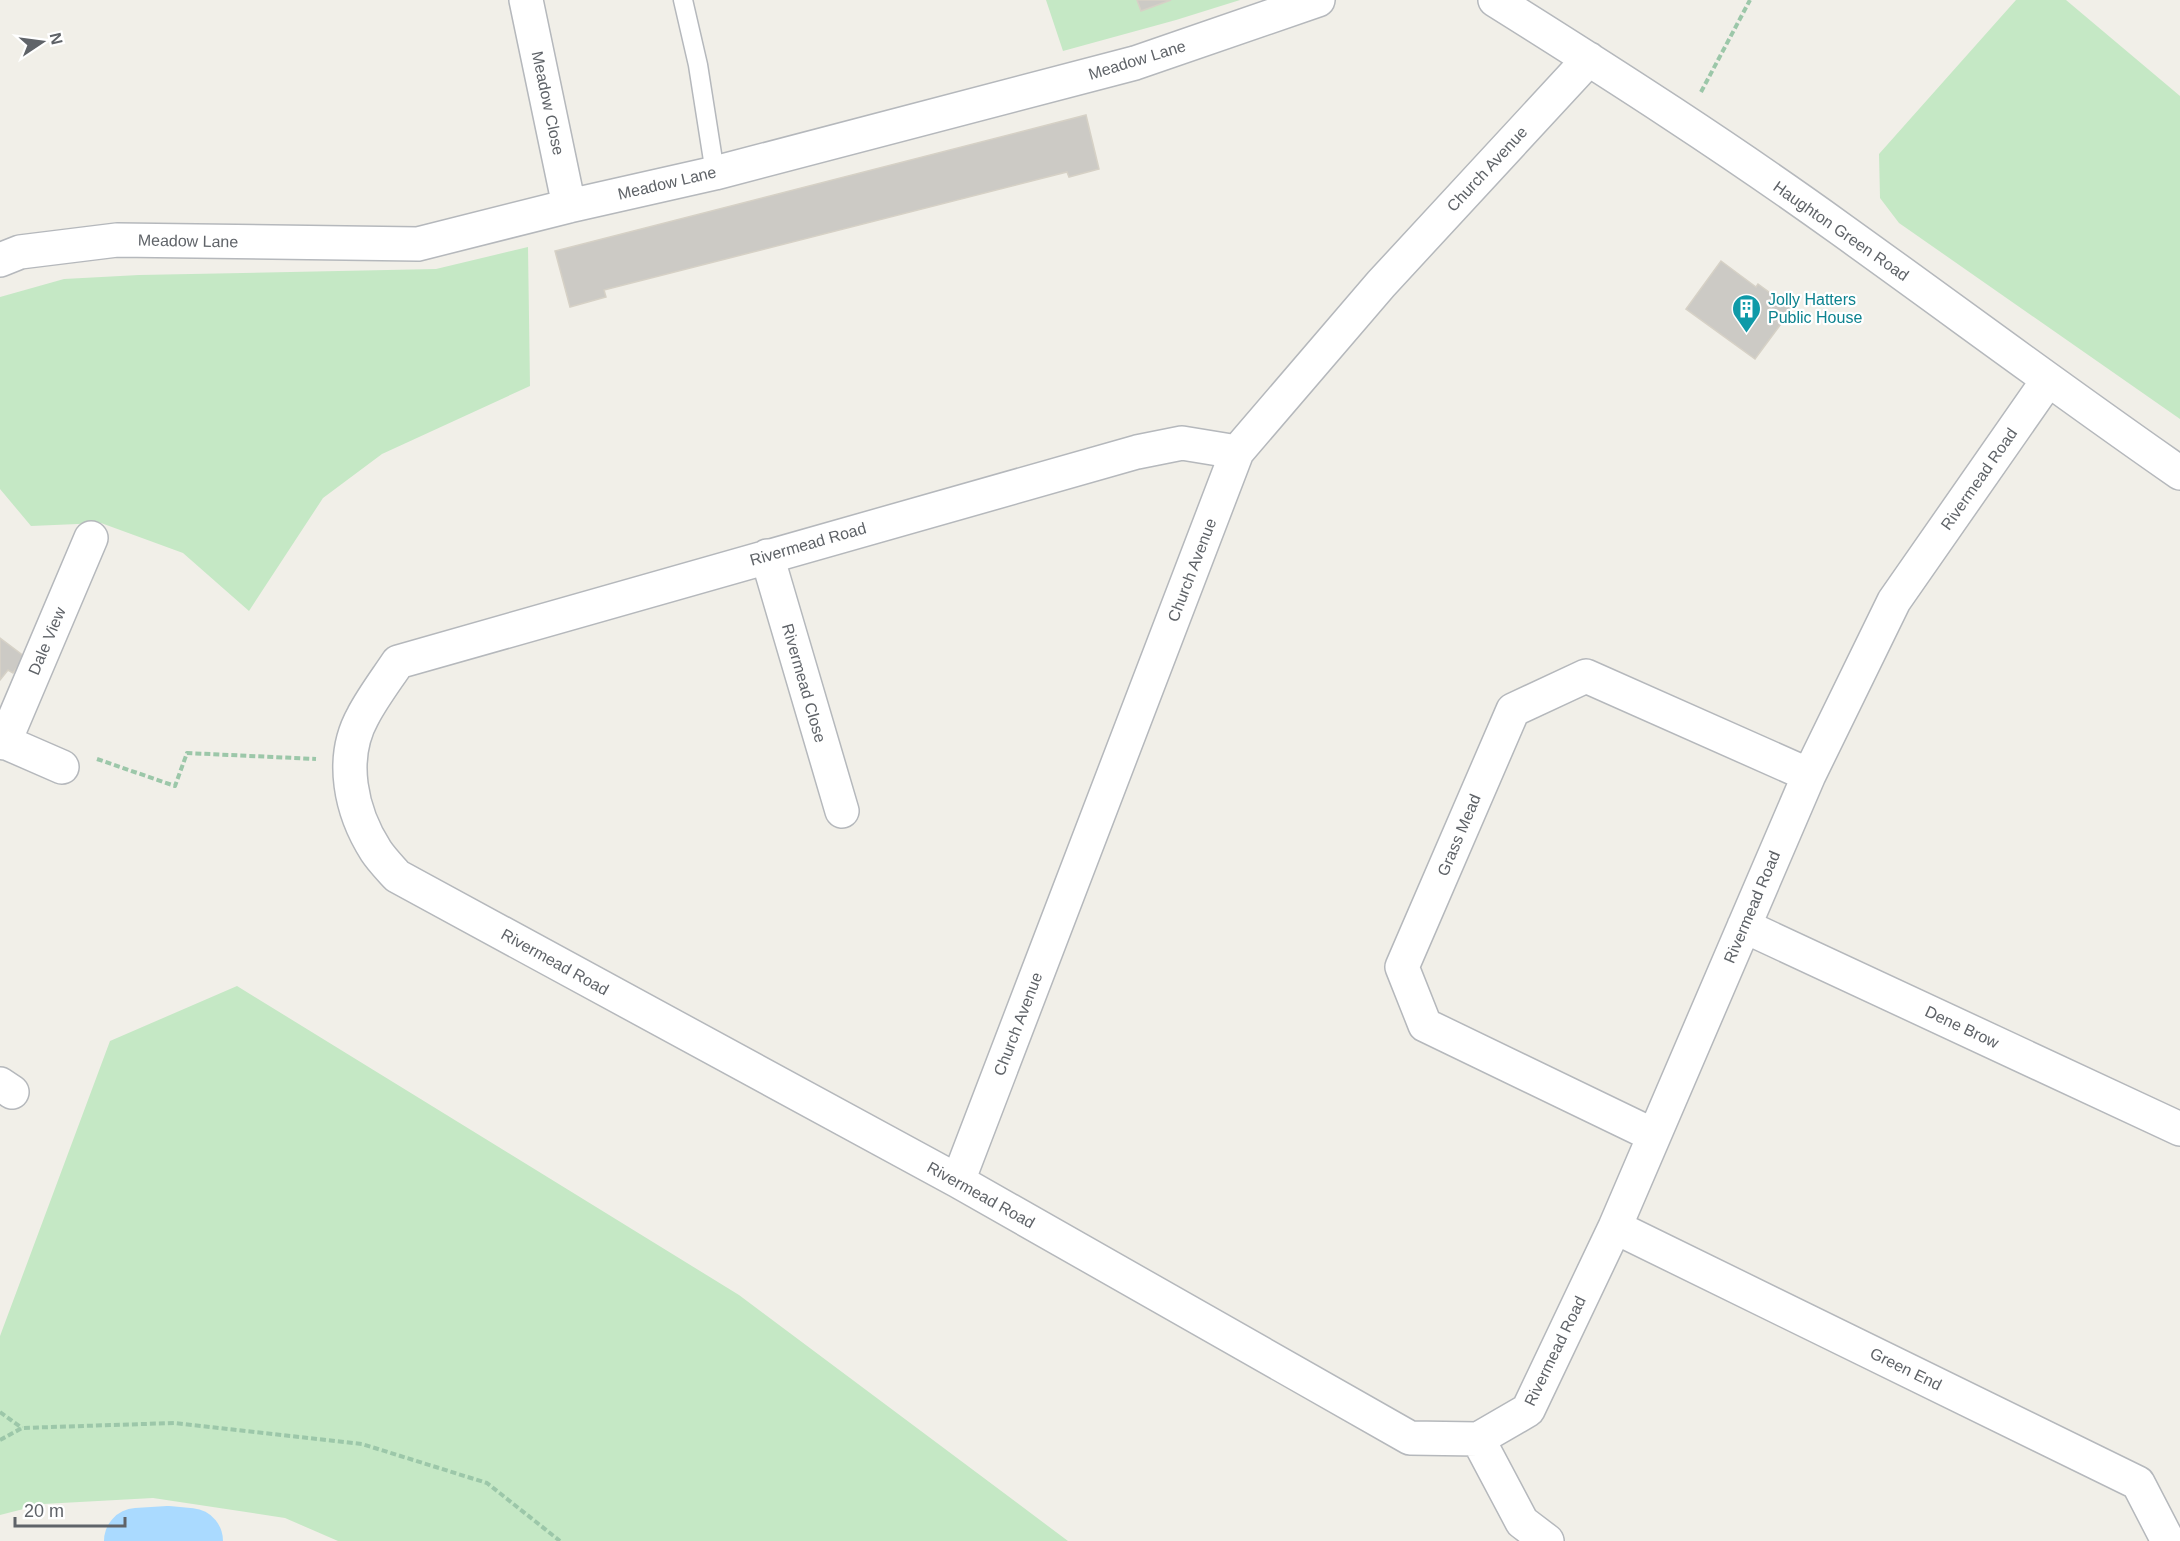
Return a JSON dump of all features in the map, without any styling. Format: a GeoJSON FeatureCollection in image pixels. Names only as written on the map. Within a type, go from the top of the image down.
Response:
{"type":"FeatureCollection","features":[{"type":"Feature","properties":{"kind":"street","name":"Meadow Close"},"geometry":{"type":"LineString","coordinates":[[526,0],[569,206]]}},
{"type":"Feature","properties":{"kind":"street","name":"Meadow Lane"},"geometry":{"type":"LineString","coordinates":[[0,260],[20,252],[117,240],[418,244],[716,172],[1135,63],[1318,0]]}},
{"type":"Feature","properties":{"kind":"street","name":"Haughton Green Road"},"geometry":{"type":"LineString","coordinates":[[1495,0],[1685,122],[1840,228],[2180,473]]}},
{"type":"Feature","properties":{"kind":"street","name":"Church Avenue"},"geometry":{"type":"LineString","coordinates":[[958,1181],[1237,452],[1382,284],[1589,59]]}},
{"type":"Feature","properties":{"kind":"street","name":"Rivermead Road"},"geometry":{"type":"LineString","coordinates":[[1237,452],[1182,443],[1137,452],[398,662],[362,717],[352,742],[350,760],[352,797],[364,830],[377,853],[397,876],[958,1181],[1410,1438],[1478,1439],[1528,1410],[1615,1227],[1809,775],[1894,601],[2048,380]]}},
{"type":"Feature","properties":{"kind":"street","name":"Dale View"},"geometry":{"type":"LineString","coordinates":[[62,767],[2,742],[91,538]]}},
{"type":"Feature","properties":{"kind":"street","name":"Rivermead Close"},"geometry":{"type":"LineString","coordinates":[[767,556],[842,811]]}},
{"type":"Feature","properties":{"kind":"street","name":"Grass Mead"},"geometry":{"type":"LineString","coordinates":[[1653,1135],[1425,1025],[1402,967],[1494,753],[1513,710],[1586,676],[1809,775]]}},
{"type":"Feature","properties":{"kind":"street","name":"Dene Brow"},"geometry":{"type":"LineString","coordinates":[[1744,926],[2180,1129]]}},
{"type":"Feature","properties":{"kind":"street","name":"Green End"},"geometry":{"type":"LineString","coordinates":[[1615,1227],[2138,1483],[2168,1541]]}},
{"type":"Feature","properties":{"kind":"street"},"geometry":{"type":"LineString","coordinates":[[1478,1439],[1522,1522],[1547,1541]]}},
{"type":"Feature","properties":{"kind":"lane"},"geometry":{"type":"LineString","coordinates":[[683,0],[698,65],[716,172]]}},
{"type":"Feature","properties":{"kind":"path"},"geometry":{"type":"LineString","coordinates":[[1685,122],[1750,0]]}},
{"type":"Feature","properties":{"kind":"path"},"geometry":{"type":"LineString","coordinates":[[62,767],[98,759],[174,786],[187,753],[350,760]]}},
{"type":"Feature","properties":{"kind":"path"},"geometry":{"type":"LineString","coordinates":[[0,1412],[22,1428]]}},
{"type":"Feature","properties":{"kind":"path"},"geometry":{"type":"LineString","coordinates":[[0,1440],[22,1428],[174,1424],[362,1444],[486,1483],[560,1541]]}},
{"type":"Feature","properties":{"kind":"green space"},"geometry":{"type":"Polygon","coordinates":[[[1046,0],[1240,0],[1063,51],[1046,0]]]}},
{"type":"Feature","properties":{"kind":"green space"},"geometry":{"type":"Polygon","coordinates":[[[2016,0],[2066,0],[2180,96],[2180,419],[1899,223],[1880,198],[1879,154],[2016,0]]]}},
{"type":"Feature","properties":{"kind":"green space"},"geometry":{"type":"Polygon","coordinates":[[[528,247],[530,386],[382,454],[323,498],[249,611],[183,553],[101,523],[31,526],[0,489],[0,297],[64,279],[139,275],[436,269],[528,247]]]}},
{"type":"Feature","properties":{"kind":"green space"},"geometry":{"type":"Polygon","coordinates":[[[237,986],[739,1295],[1068,1541],[338,1541],[285,1518],[153,1498],[43,1504],[0,1515],[0,1336],[110,1041],[237,986]]]}},
{"type":"Feature","properties":{"kind":"building"},"geometry":{"type":"Polygon","coordinates":[[[1137,0],[1171,0],[1141,11],[1137,0]]]}},
{"type":"Feature","properties":{"kind":"building"},"geometry":{"type":"Polygon","coordinates":[[[1086,115],[1099,169],[1069,177],[1067,172],[604,290],[606,297],[570,307],[555,251],[1086,115]]]}},
{"type":"Feature","properties":{"kind":"building","name":"Jolly Hatters Public House"},"geometry":{"type":"Polygon","coordinates":[[[1721,261],[1756,287],[1758,284],[1792,309],[1755,359],[1686,309],[1721,261]]]}},
{"type":"Feature","properties":{"kind":"building"},"geometry":{"type":"Polygon","coordinates":[[[0,638],[25,657],[13,673],[8,670],[0,680],[0,638]]]}},
{"type":"Feature","properties":{"kind":"waterway"},"geometry":{"type":"LineString","coordinates":[[137,1541],[169,1539],[190,1541]]}},
{"type":"Feature","properties":{"kind":"place","name":"Jolly Hatters Public House"},"geometry":{"type":"Point","coordinates":[1747,334]}}]}
